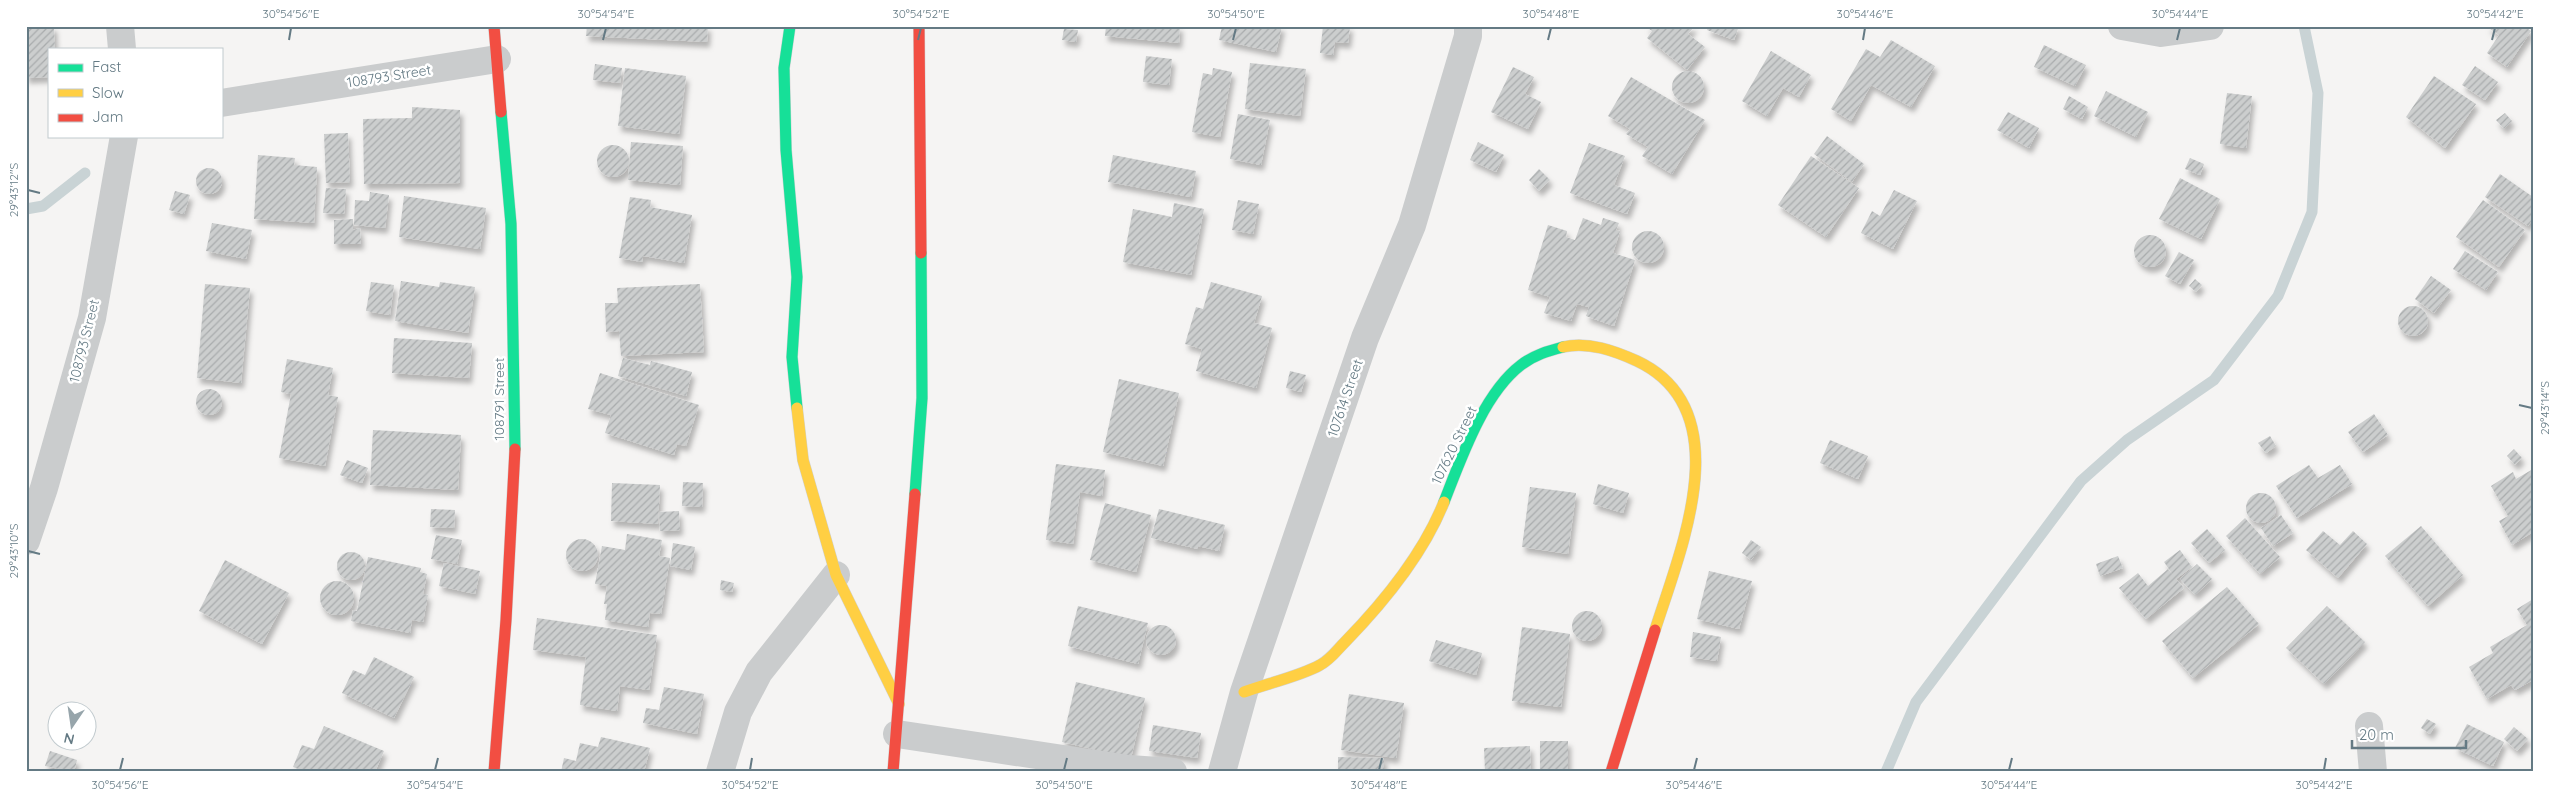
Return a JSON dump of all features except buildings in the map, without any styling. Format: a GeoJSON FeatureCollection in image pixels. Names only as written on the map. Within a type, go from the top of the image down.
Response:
{"type":"FeatureCollection","features":[{"type":"Feature","properties":{"kind":"street"},"geometry":{"type":"LineString","coordinates":[[120,26],[122,48]]}},
{"type":"Feature","properties":{"kind":"street","name":"108791 Street"},"geometry":{"type":"LineString","coordinates":[[494,26],[511,224],[516,424],[506,610],[494,772]]}},
{"type":"Feature","properties":{"kind":"street"},"geometry":{"type":"LineString","coordinates":[[790,26],[784,68],[786,150],[797,277],[792,357],[803,460],[836,575],[900,705]]}},
{"type":"Feature","properties":{"kind":"street"},"geometry":{"type":"LineString","coordinates":[[893,772],[900,705],[922,398],[919,26]]}},
{"type":"Feature","properties":{"kind":"street","name":"107614 Street"},"geometry":{"type":"LineString","coordinates":[[1222,772],[1244,692],[1365,338],[1412,225],[1466,44],[1468,26]]}},
{"type":"Feature","properties":{"kind":"street"},"geometry":{"type":"LineString","coordinates":[[2122,26],[2161,33],[2210,26]]}},
{"type":"Feature","properties":{"kind":"street","name":"108793 Street"},"geometry":{"type":"LineString","coordinates":[[222,103],[496,59]]}},
{"type":"Feature","properties":{"kind":"street","name":"108793 Street"},"geometry":{"type":"LineString","coordinates":[[26,541],[44,488],[92,318],[124,138]]}},
{"type":"Feature","properties":{"kind":"street","name":"107620 Street"},"geometry":{"type":"LineString","coordinates":[[1244,692],[1322,664],[1367,621],[1433,525],[1475,430],[1504,383],[1521,365],[1543,351],[1576,346],[1597,347],[1624,355],[1648,366],[1667,382],[1678,396],[1691,421],[1694,439],[1695,479],[1690,519],[1611,772]]}},
{"type":"Feature","properties":{"kind":"street"},"geometry":{"type":"LineString","coordinates":[[720,772],[738,712],[759,672],[836,575]]}},
{"type":"Feature","properties":{"kind":"street"},"geometry":{"type":"LineString","coordinates":[[2369,726],[2373,772]]}},
{"type":"Feature","properties":{"kind":"street"},"geometry":{"type":"LineString","coordinates":[[897,734],[1129,769],[1173,772]]}},
{"type":"Feature","properties":{"kind":"waterway"},"geometry":{"type":"LineString","coordinates":[[1886,772],[1916,702],[2081,481],[2127,440],[2214,380],[2278,296],[2312,212],[2318,93],[2304,26]]}},
{"type":"Feature","properties":{"kind":"waterway"},"geometry":{"type":"LineString","coordinates":[[26,209],[43,206],[85,173]]}},
{"type":"Feature","properties":{"kind":"traffic: fast"},"geometry":{"type":"LineString","coordinates":[[790,26],[784,68],[786,150],[797,277],[792,357],[797,408]]}},
{"type":"Feature","properties":{"kind":"traffic: fast"},"geometry":{"type":"LineString","coordinates":[[501,112],[511,224],[515,449]]}},
{"type":"Feature","properties":{"kind":"traffic: fast"},"geometry":{"type":"LineString","coordinates":[[915,494],[922,398],[921,253]]}},
{"type":"Feature","properties":{"kind":"traffic: fast"},"geometry":{"type":"LineString","coordinates":[[1444,502],[1466,447],[1484,410],[1507,377],[1531,359],[1563,347]]}},
{"type":"Feature","properties":{"kind":"traffic: slow"},"geometry":{"type":"LineString","coordinates":[[1563,347],[1572,345],[1592,346],[1637,361],[1669,383],[1687,413],[1695,447],[1694,484],[1688,523],[1655,630]]}},
{"type":"Feature","properties":{"kind":"traffic: slow"},"geometry":{"type":"LineString","coordinates":[[797,408],[803,460],[836,575],[899,704]]}},
{"type":"Feature","properties":{"kind":"traffic: slow"},"geometry":{"type":"LineString","coordinates":[[1244,692],[1303,673],[1330,658],[1360,627],[1401,577],[1425,541],[1444,502]]}},
{"type":"Feature","properties":{"kind":"traffic: jam"},"geometry":{"type":"LineString","coordinates":[[494,26],[501,112]]}},
{"type":"Feature","properties":{"kind":"traffic: jam"},"geometry":{"type":"LineString","coordinates":[[919,26],[921,253]]}},
{"type":"Feature","properties":{"kind":"traffic: jam"},"geometry":{"type":"LineString","coordinates":[[494,772],[506,620],[515,449]]}},
{"type":"Feature","properties":{"kind":"traffic: jam"},"geometry":{"type":"LineString","coordinates":[[893,772],[915,494]]}},
{"type":"Feature","properties":{"kind":"traffic: jam"},"geometry":{"type":"LineString","coordinates":[[1611,772],[1655,630]]}}]}
